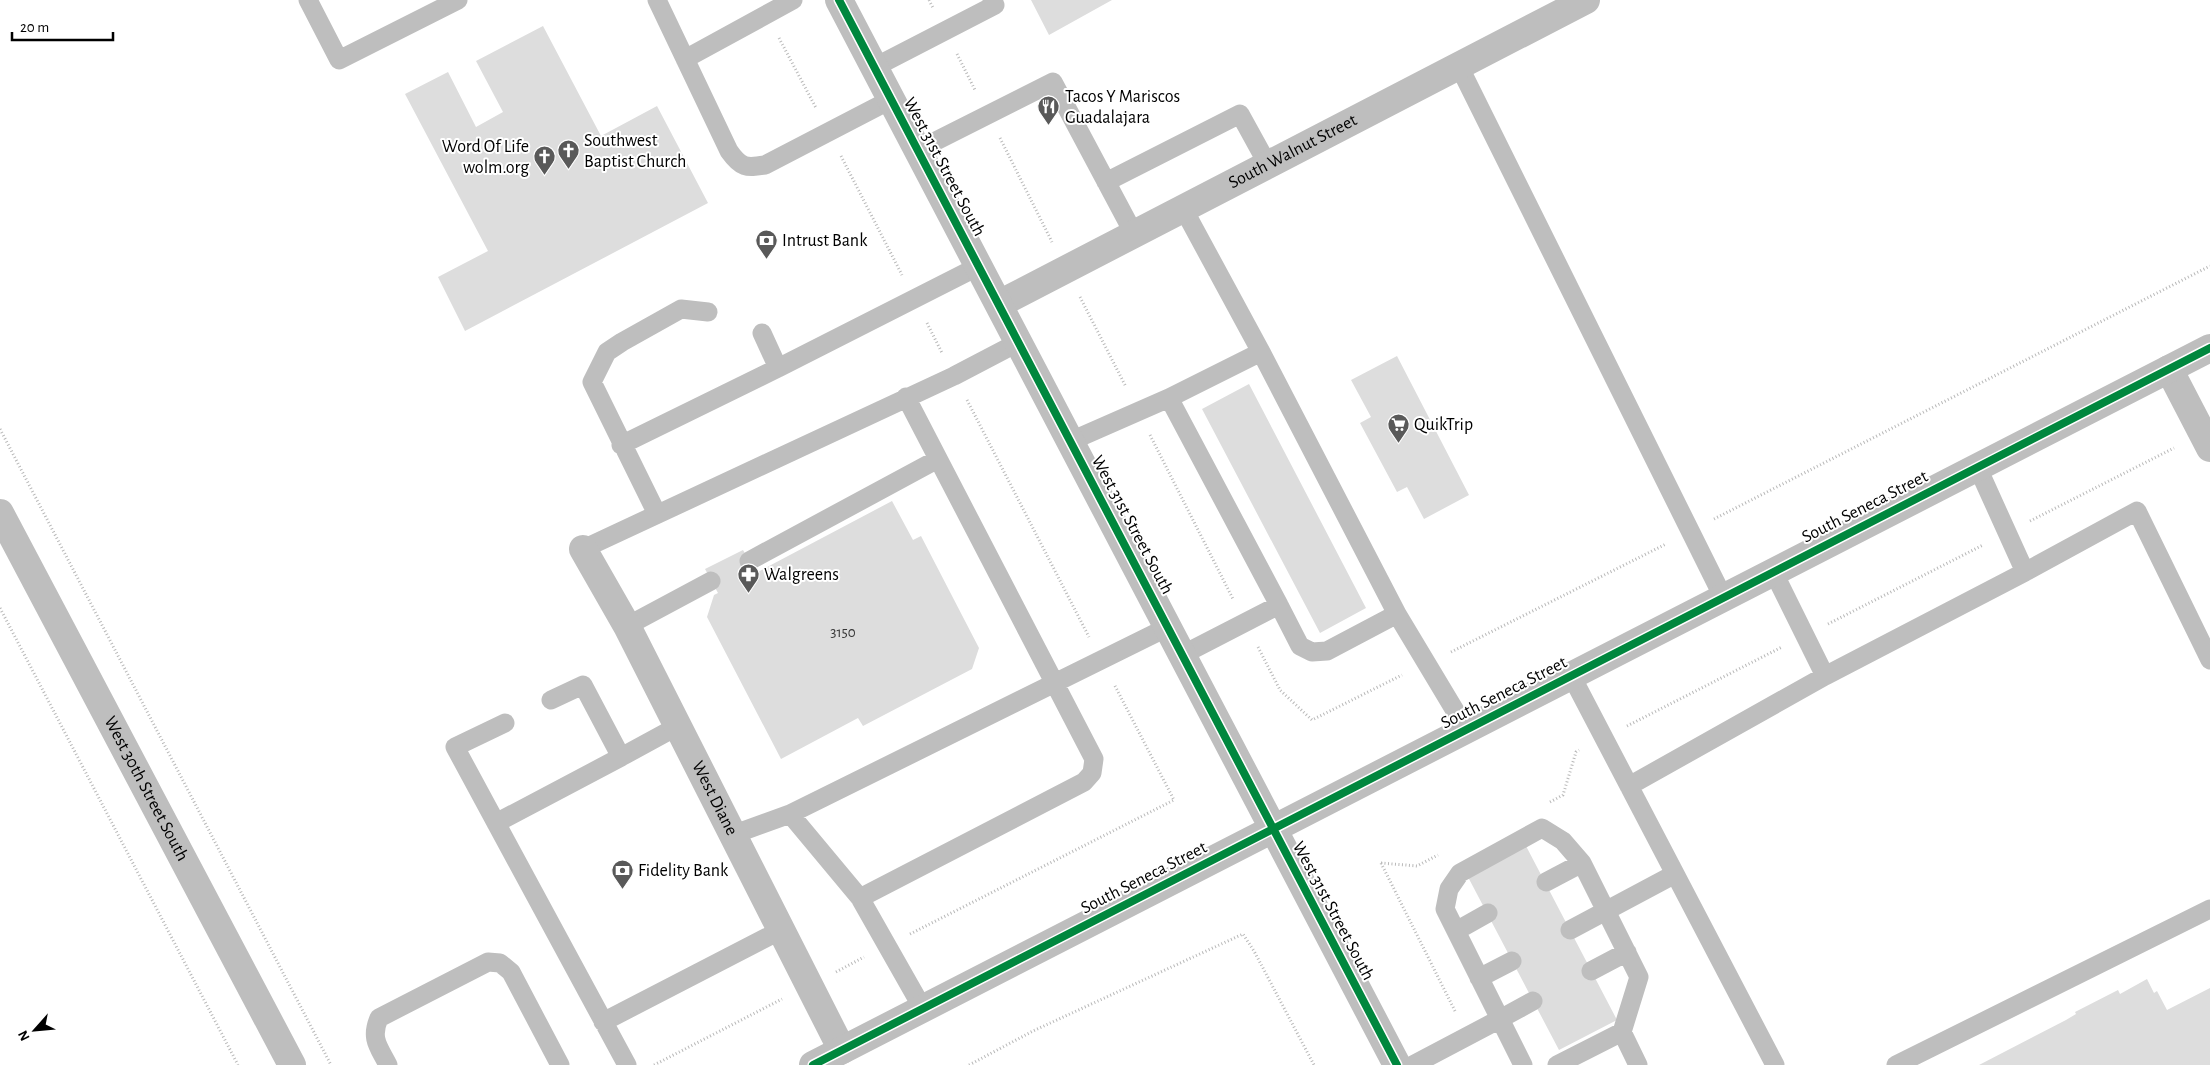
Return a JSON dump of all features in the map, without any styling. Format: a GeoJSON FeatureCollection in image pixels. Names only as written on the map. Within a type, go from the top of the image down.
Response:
{"type":"FeatureCollection","features":[{"type":"Feature","properties":{"kind":"street","name":"West 31st Street South"},"geometry":{"type":"LineString","coordinates":[[840,0],[1397,1065]]}},
{"type":"Feature","properties":{"kind":"street","name":"South Walnut Street"},"geometry":{"type":"LineString","coordinates":[[999,304],[1586,0]]}},
{"type":"Feature","properties":{"kind":"street","name":"South Seneca Street"},"geometry":{"type":"LineString","coordinates":[[813,1065],[2210,348]]}},
{"type":"Feature","properties":{"kind":"street"},"geometry":{"type":"LineString","coordinates":[[2170,369],[2210,448]]}},
{"type":"Feature","properties":{"kind":"street","name":"West 30th Street South"},"geometry":{"type":"LineString","coordinates":[[0,513],[292,1065]]}},
{"type":"Feature","properties":{"kind":"street","name":"West Diane"},"geometry":{"type":"LineString","coordinates":[[583,549],[627,626],[842,1050]]}},
{"type":"Feature","properties":{"kind":"lane"},"geometry":{"type":"LineString","coordinates":[[308,0],[339,60],[458,0]]}},
{"type":"Feature","properties":{"kind":"lane"},"geometry":{"type":"LineString","coordinates":[[657,0],[729,151],[738,163],[746,167],[766,165],[892,99]]}},
{"type":"Feature","properties":{"kind":"lane"},"geometry":{"type":"LineString","coordinates":[[685,59],[793,0]]}},
{"type":"Feature","properties":{"kind":"lane"},"geometry":{"type":"LineString","coordinates":[[875,67],[995,4],[992,0]]}},
{"type":"Feature","properties":{"kind":"lane"},"geometry":{"type":"LineString","coordinates":[[1459,66],[1723,597]]}},
{"type":"Feature","properties":{"kind":"lane"},"geometry":{"type":"LineString","coordinates":[[918,150],[1053,82],[1134,234]]}},
{"type":"Feature","properties":{"kind":"lane"},"geometry":{"type":"LineString","coordinates":[[1106,182],[1240,114],[1268,165]]}},
{"type":"Feature","properties":{"kind":"lane"},"geometry":{"type":"LineString","coordinates":[[1183,208],[1261,352],[1397,614],[1466,729]]}},
{"type":"Feature","properties":{"kind":"lane"},"geometry":{"type":"LineString","coordinates":[[622,445],[979,266]]}},
{"type":"Feature","properties":{"kind":"lane"},"geometry":{"type":"LineString","coordinates":[[657,514],[592,382],[607,352],[681,309],[708,312]]}},
{"type":"Feature","properties":{"kind":"lane"},"geometry":{"type":"LineString","coordinates":[[762,333],[778,368]]}},
{"type":"Feature","properties":{"kind":"lane"},"geometry":{"type":"LineString","coordinates":[[583,549],[954,376],[1019,342]]}},
{"type":"Feature","properties":{"kind":"lane"},"geometry":{"type":"LineString","coordinates":[[1071,441],[1169,398],[1261,352]]}},
{"type":"Feature","properties":{"kind":"lane"},"geometry":{"type":"LineString","coordinates":[[860,898],[1084,782],[1092,773],[1094,759],[906,397]]}},
{"type":"Feature","properties":{"kind":"lane"},"geometry":{"type":"LineString","coordinates":[[1169,398],[1300,646],[1312,652],[1327,651],[1397,614]]}},
{"type":"Feature","properties":{"kind":"lane"},"geometry":{"type":"LineString","coordinates":[[749,562],[938,459]]}},
{"type":"Feature","properties":{"kind":"lane"},"geometry":{"type":"LineString","coordinates":[[1977,466],[2025,572]]}},
{"type":"Feature","properties":{"kind":"lane"},"geometry":{"type":"LineString","coordinates":[[1629,786],[1825,676],[2025,572],[2137,511],[2210,660]]}},
{"type":"Feature","properties":{"kind":"lane"},"geometry":{"type":"LineString","coordinates":[[1773,571],[1825,676]]}},
{"type":"Feature","properties":{"kind":"lane"},"geometry":{"type":"LineString","coordinates":[[627,626],[712,581]]}},
{"type":"Feature","properties":{"kind":"lane"},"geometry":{"type":"LineString","coordinates":[[1182,655],[1279,605]]}},
{"type":"Feature","properties":{"kind":"lane"},"geometry":{"type":"LineString","coordinates":[[732,835],[790,814],[1168,627]]}},
{"type":"Feature","properties":{"kind":"lane"},"geometry":{"type":"LineString","coordinates":[[1571,675],[1775,1065]]}},
{"type":"Feature","properties":{"kind":"lane"},"geometry":{"type":"LineString","coordinates":[[551,700],[583,685],[621,757]]}},
{"type":"Feature","properties":{"kind":"lane"},"geometry":{"type":"LineString","coordinates":[[505,722],[455,747],[626,1065]]}},
{"type":"Feature","properties":{"kind":"lane"},"geometry":{"type":"LineString","coordinates":[[496,823],[678,726]]}},
{"type":"Feature","properties":{"kind":"lane"},"geometry":{"type":"LineString","coordinates":[[790,814],[860,898],[923,1009]]}},
{"type":"Feature","properties":{"kind":"lane"},"geometry":{"type":"LineString","coordinates":[[1523,1065],[1445,909],[1449,889],[1460,872],[1542,828],[1563,841],[1582,863],[1639,977],[1622,1032],[1638,1065]]}},
{"type":"Feature","properties":{"kind":"lane"},"geometry":{"type":"LineString","coordinates":[[1546,882],[1582,863]]}},
{"type":"Feature","properties":{"kind":"lane"},"geometry":{"type":"LineString","coordinates":[[1570,930],[1675,874]]}},
{"type":"Feature","properties":{"kind":"lane"},"geometry":{"type":"LineString","coordinates":[[1896,1065],[2210,910]]}},
{"type":"Feature","properties":{"kind":"lane"},"geometry":{"type":"LineString","coordinates":[[1456,931],[1488,914]]}},
{"type":"Feature","properties":{"kind":"lane"},"geometry":{"type":"LineString","coordinates":[[603,1022],[781,930]]}},
{"type":"Feature","properties":{"kind":"lane"},"geometry":{"type":"LineString","coordinates":[[1591,971],[1627,952]]}},
{"type":"Feature","properties":{"kind":"lane"},"geometry":{"type":"LineString","coordinates":[[1479,978],[1512,961]]}},
{"type":"Feature","properties":{"kind":"lane"},"geometry":{"type":"LineString","coordinates":[[388,1065],[374,1038],[375,1027],[379,1018],[488,962],[500,963],[511,972],[560,1065]]}},
{"type":"Feature","properties":{"kind":"lane"},"geometry":{"type":"LineString","coordinates":[[1413,1065],[1533,1001]]}},
{"type":"Feature","properties":{"kind":"lane"},"geometry":{"type":"LineString","coordinates":[[1557,1065],[1622,1032]]}},
{"type":"Feature","properties":{"kind":"path"},"geometry":{"type":"LineString","coordinates":[[929,0],[1280,690],[1312,720],[1690,531],[2210,266]]}},
{"type":"Feature","properties":{"kind":"path"},"geometry":{"type":"LineString","coordinates":[[653,1065],[1174,800],[767,14]]}},
{"type":"Feature","properties":{"kind":"path"},"geometry":{"type":"LineString","coordinates":[[0,429],[331,1065]]}},
{"type":"Feature","properties":{"kind":"path"},"geometry":{"type":"LineString","coordinates":[[0,608],[238,1065]]}},
{"type":"Feature","properties":{"kind":"path"},"geometry":{"type":"LineString","coordinates":[[1381,863],[1467,1036]]}},
{"type":"Feature","properties":{"kind":"path"},"geometry":{"type":"LineString","coordinates":[[969,1065],[1033,1032],[1243,934],[1254,951],[1314,1065]]}},
{"type":"Feature","properties":{"kind":"building"},"geometry":{"type":"Polygon","coordinates":[[[1031,0],[1112,0],[1049,35],[1031,0]]]}},
{"type":"Feature","properties":{"kind":"building","name":"Southwest Baptist Church"},"geometry":{"type":"Polygon","coordinates":[[[543,26],[601,136],[657,106],[708,203],[465,331],[438,277],[488,251],[405,94],[448,72],[476,127],[503,112],[476,61],[543,26]]]}},
{"type":"Feature","properties":{"kind":"building"},"geometry":{"type":"Polygon","coordinates":[[[1397,356],[1469,495],[1424,519],[1407,487],[1397,492],[1360,423],[1371,417],[1351,380],[1397,356]]]}},
{"type":"Feature","properties":{"kind":"building"},"geometry":{"type":"Polygon","coordinates":[[[1249,384],[1366,608],[1320,633],[1202,409],[1249,384]]]}},
{"type":"Feature","properties":{"kind":"building","name":"Walgreens"},"geometry":{"type":"Polygon","coordinates":[[[892,501],[913,540],[921,536],[979,648],[972,669],[863,726],[858,718],[781,759],[707,617],[714,595],[718,593],[705,569],[743,550],[756,573],[892,501]]]}},
{"type":"Feature","properties":{"kind":"building"},"geometry":{"type":"Polygon","coordinates":[[[1526,846],[1617,1020],[1559,1050],[1468,877],[1526,846]]]}},
{"type":"Feature","properties":{"kind":"building"},"geometry":{"type":"Polygon","coordinates":[[[2147,979],[2154,993],[2157,991],[2167,1010],[2210,988],[2210,1065],[1979,1065],[2066,1020],[2076,1014],[2075,1012],[2118,990],[2120,994],[2147,979]]]}},
{"type":"Feature","properties":{"kind":"cycle path"},"geometry":{"type":"LineString","coordinates":[[839,0],[1397,1065]]}},
{"type":"Feature","properties":{"kind":"cycle path"},"geometry":{"type":"LineString","coordinates":[[813,1065],[2210,348]]}},
{"type":"Feature","properties":{"kind":"place","name":"Tacos Y Mariscos Guadalajara"},"geometry":{"type":"Point","coordinates":[1049,126]}},
{"type":"Feature","properties":{"kind":"place","name":"Southwest Baptist Church"},"geometry":{"type":"Point","coordinates":[568,170]}},
{"type":"Feature","properties":{"kind":"place","name":"Word Of Life wolm.org"},"geometry":{"type":"Point","coordinates":[545,176]}},
{"type":"Feature","properties":{"kind":"place","name":"Intrust Bank"},"geometry":{"type":"Point","coordinates":[766,260]}},
{"type":"Feature","properties":{"kind":"place","name":"QuikTrip"},"geometry":{"type":"Point","coordinates":[1398,444]}},
{"type":"Feature","properties":{"kind":"place","name":"Walgreens"},"geometry":{"type":"Point","coordinates":[748,594]}},
{"type":"Feature","properties":{"kind":"place","name":"Fidelity Bank"},"geometry":{"type":"Point","coordinates":[622,890]}}]}
